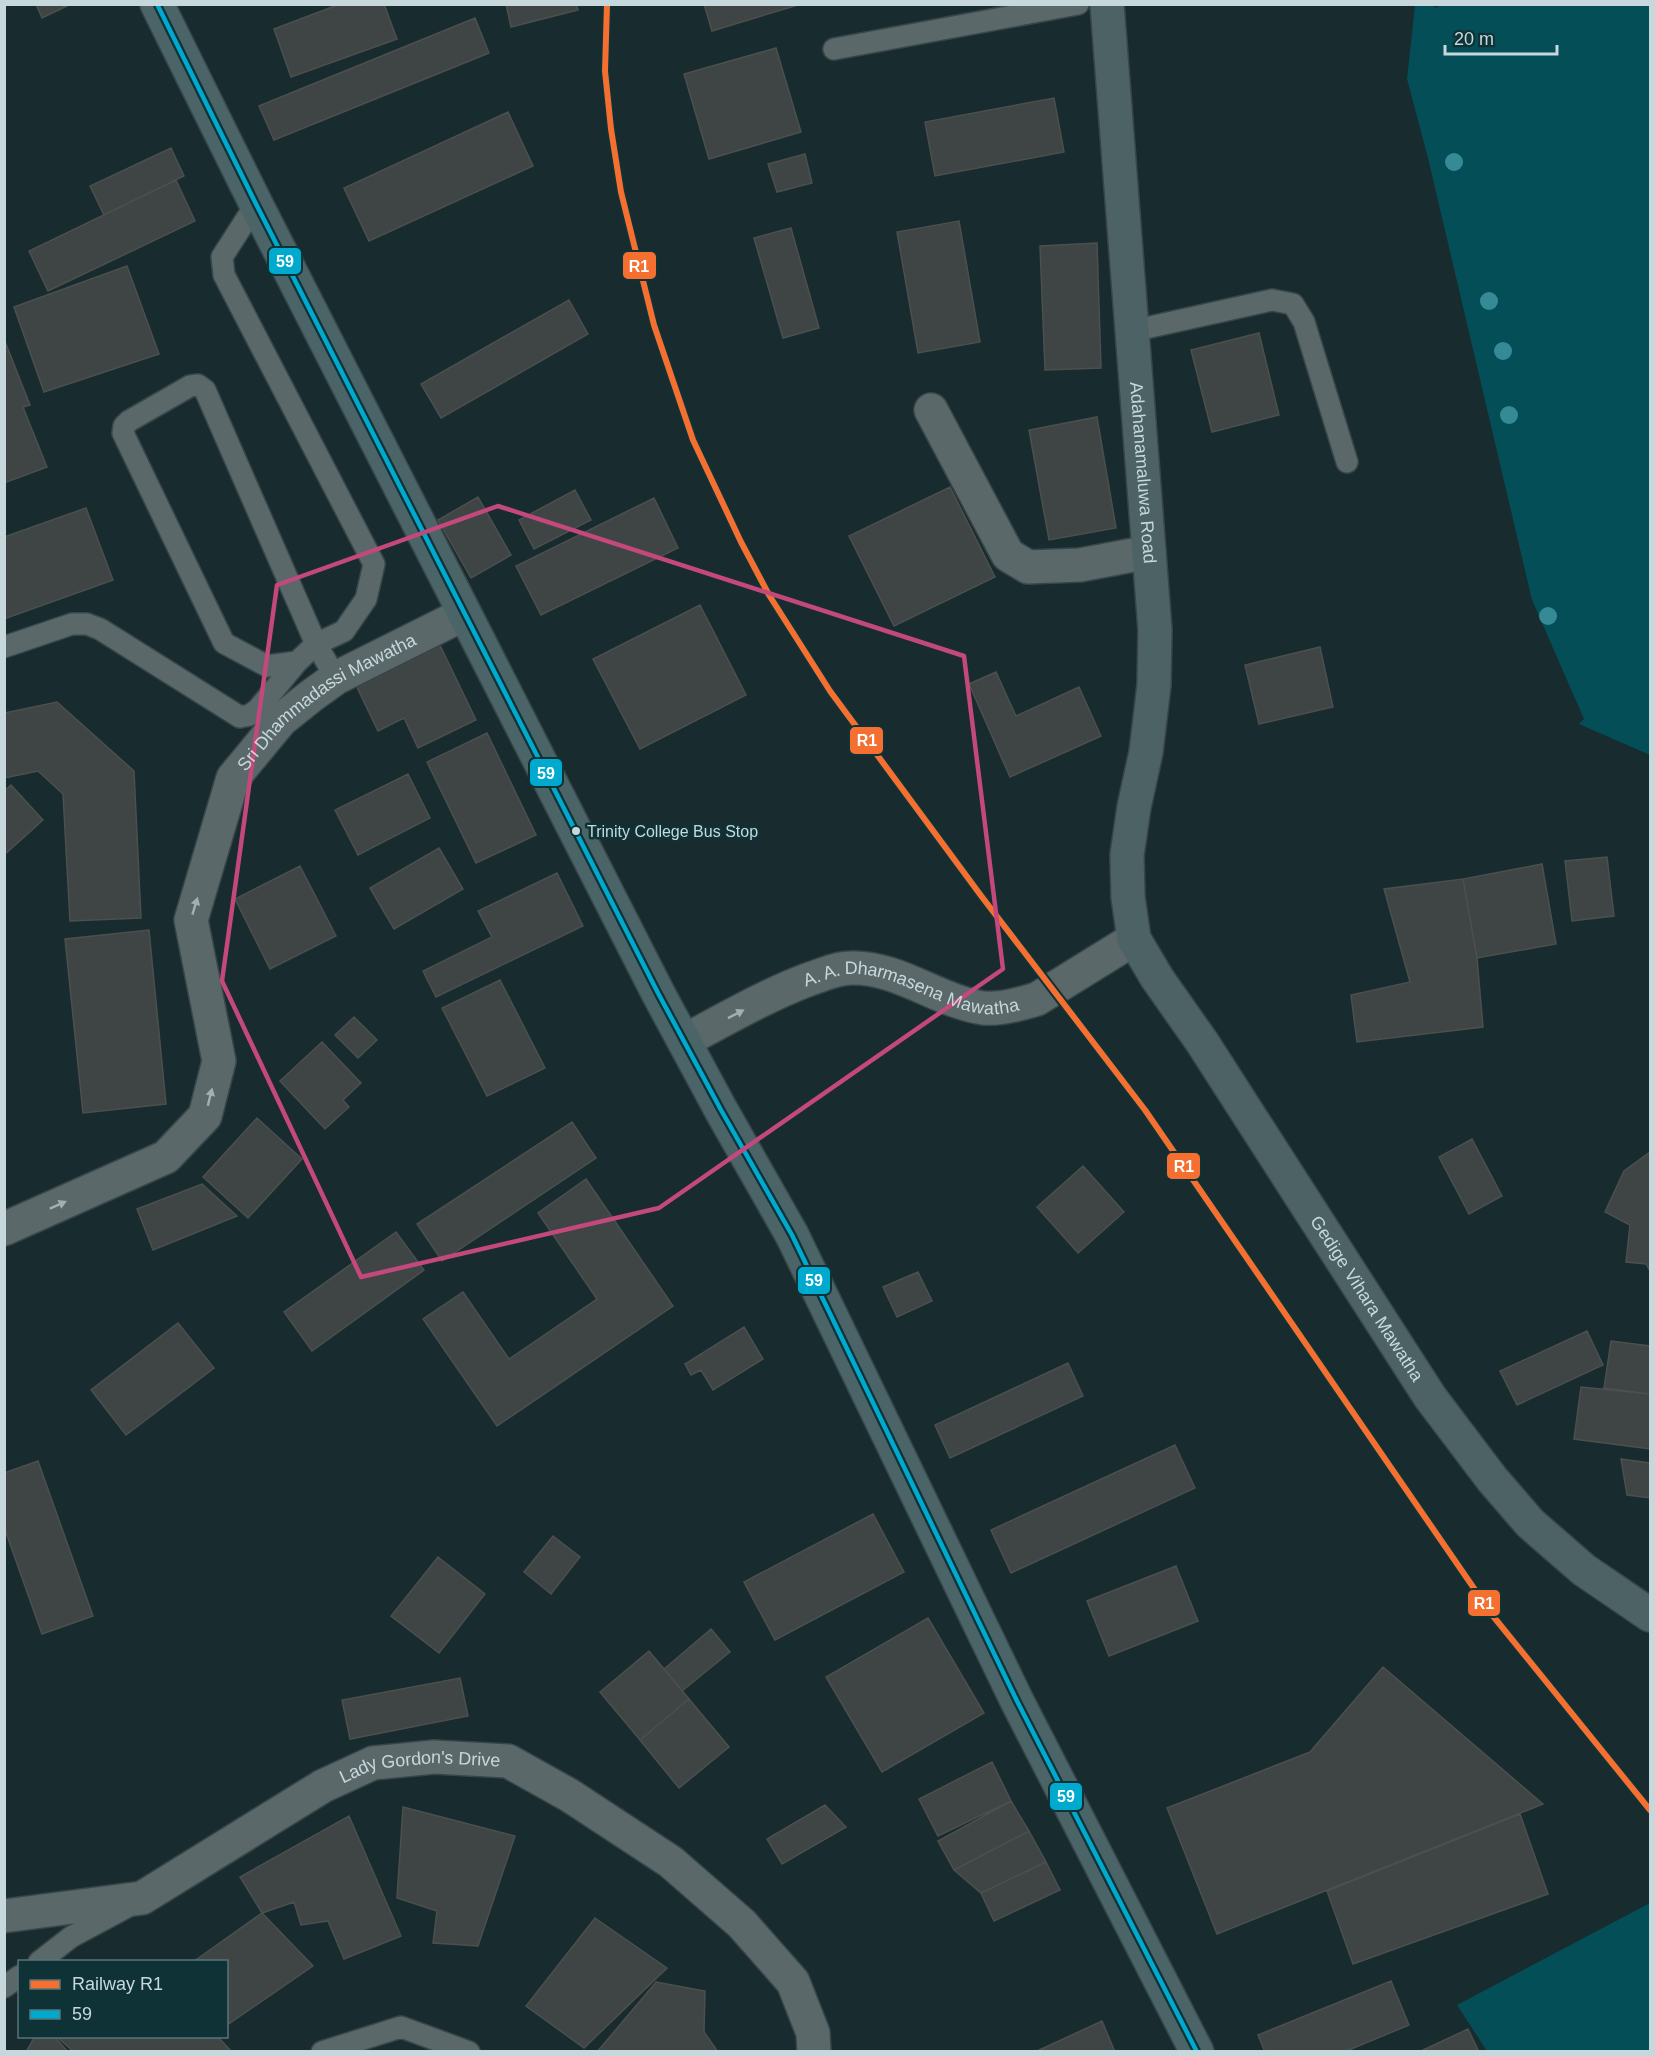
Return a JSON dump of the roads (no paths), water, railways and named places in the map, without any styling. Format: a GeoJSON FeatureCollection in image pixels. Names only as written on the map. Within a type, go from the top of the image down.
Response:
{"type":"FeatureCollection","features":[{"type":"Feature","properties":{"kind":"highway"},"geometry":{"type":"LineString","coordinates":[[157,4],[464,614],[684,1041],[792,1236],[1017,1701],[1197,2052]]}},
{"type":"Feature","properties":{"kind":"main road","name":"Adahanamaluwa Road"},"geometry":{"type":"LineString","coordinates":[[1107,4],[1155,630],[1154,685],[1146,753],[1127,855],[1128,897],[1134,939]]}},
{"type":"Feature","properties":{"kind":"main road","name":"Gedige Vihara Mawatha"},"geometry":{"type":"LineString","coordinates":[[1134,939],[1157,978],[1202,1042],[1430,1397],[1485,1470],[1530,1523],[1584,1569],[1650,1615]]}},
{"type":"Feature","properties":{"kind":"street"},"geometry":{"type":"LineString","coordinates":[[931,410],[1008,555],[1028,567],[1080,565],[1149,552]]}},
{"type":"Feature","properties":{"kind":"street","name":"Sri Dhammadassi Mawatha"},"geometry":{"type":"LineString","coordinates":[[4,1228],[166,1157],[205,1116],[219,1061],[191,920],[233,778],[281,720],[336,678],[464,614]]}},
{"type":"Feature","properties":{"kind":"street","name":"A. A. Dharmasena Mawatha"},"geometry":{"type":"LineString","coordinates":[[684,1041],[776,993],[836,970],[853,968],[878,971],[963,1004],[986,1008],[1021,1004],[1037,999],[1134,939]]}},
{"type":"Feature","properties":{"kind":"street","name":"Lady Gordon's Drive"},"geometry":{"type":"LineString","coordinates":[[4,1916],[142,1898],[323,1786],[373,1763],[434,1757],[508,1761],[569,1795],[671,1862],[742,1924],[793,1982],[813,2033],[814,2052]]}},
{"type":"Feature","properties":{"kind":"lane"},"geometry":{"type":"LineString","coordinates":[[834,49],[1078,4]]}},
{"type":"Feature","properties":{"kind":"lane"},"geometry":{"type":"LineString","coordinates":[[4,647],[72,624],[87,624],[100,629],[240,717],[250,715],[258,709],[297,662],[316,644],[344,631],[366,599],[374,564],[224,275],[222,257],[256,204]]}},
{"type":"Feature","properties":{"kind":"lane"},"geometry":{"type":"LineString","coordinates":[[1132,331],[1272,300],[1293,304],[1304,322],[1347,462]]}},
{"type":"Feature","properties":{"kind":"lane"},"geometry":{"type":"LineString","coordinates":[[297,662],[267,666],[224,643],[123,433],[124,426],[190,386],[198,385],[205,390],[316,644],[336,678]]}},
{"type":"Feature","properties":{"kind":"lane"},"geometry":{"type":"LineString","coordinates":[[42,1960],[71,1938],[142,1898]]}},
{"type":"Feature","properties":{"kind":"lane"},"geometry":{"type":"LineString","coordinates":[[4,1987],[18,1977]]}},
{"type":"Feature","properties":{"kind":"lane"},"geometry":{"type":"LineString","coordinates":[[322,2052],[401,2027],[470,2052]]}},
{"type":"Feature","properties":{"kind":"rail line","name":"R1"},"geometry":{"type":"LineString","coordinates":[[607,4],[605,71],[611,129],[621,192],[654,325],[693,440],[741,542],[769,595],[830,691],[982,897],[1145,1110],[1493,1616],[1650,1810]]}},
{"type":"Feature","properties":{"kind":"place","name":"Trinity College Bus Stop"},"geometry":{"type":"Point","coordinates":[576,831]}}]}
